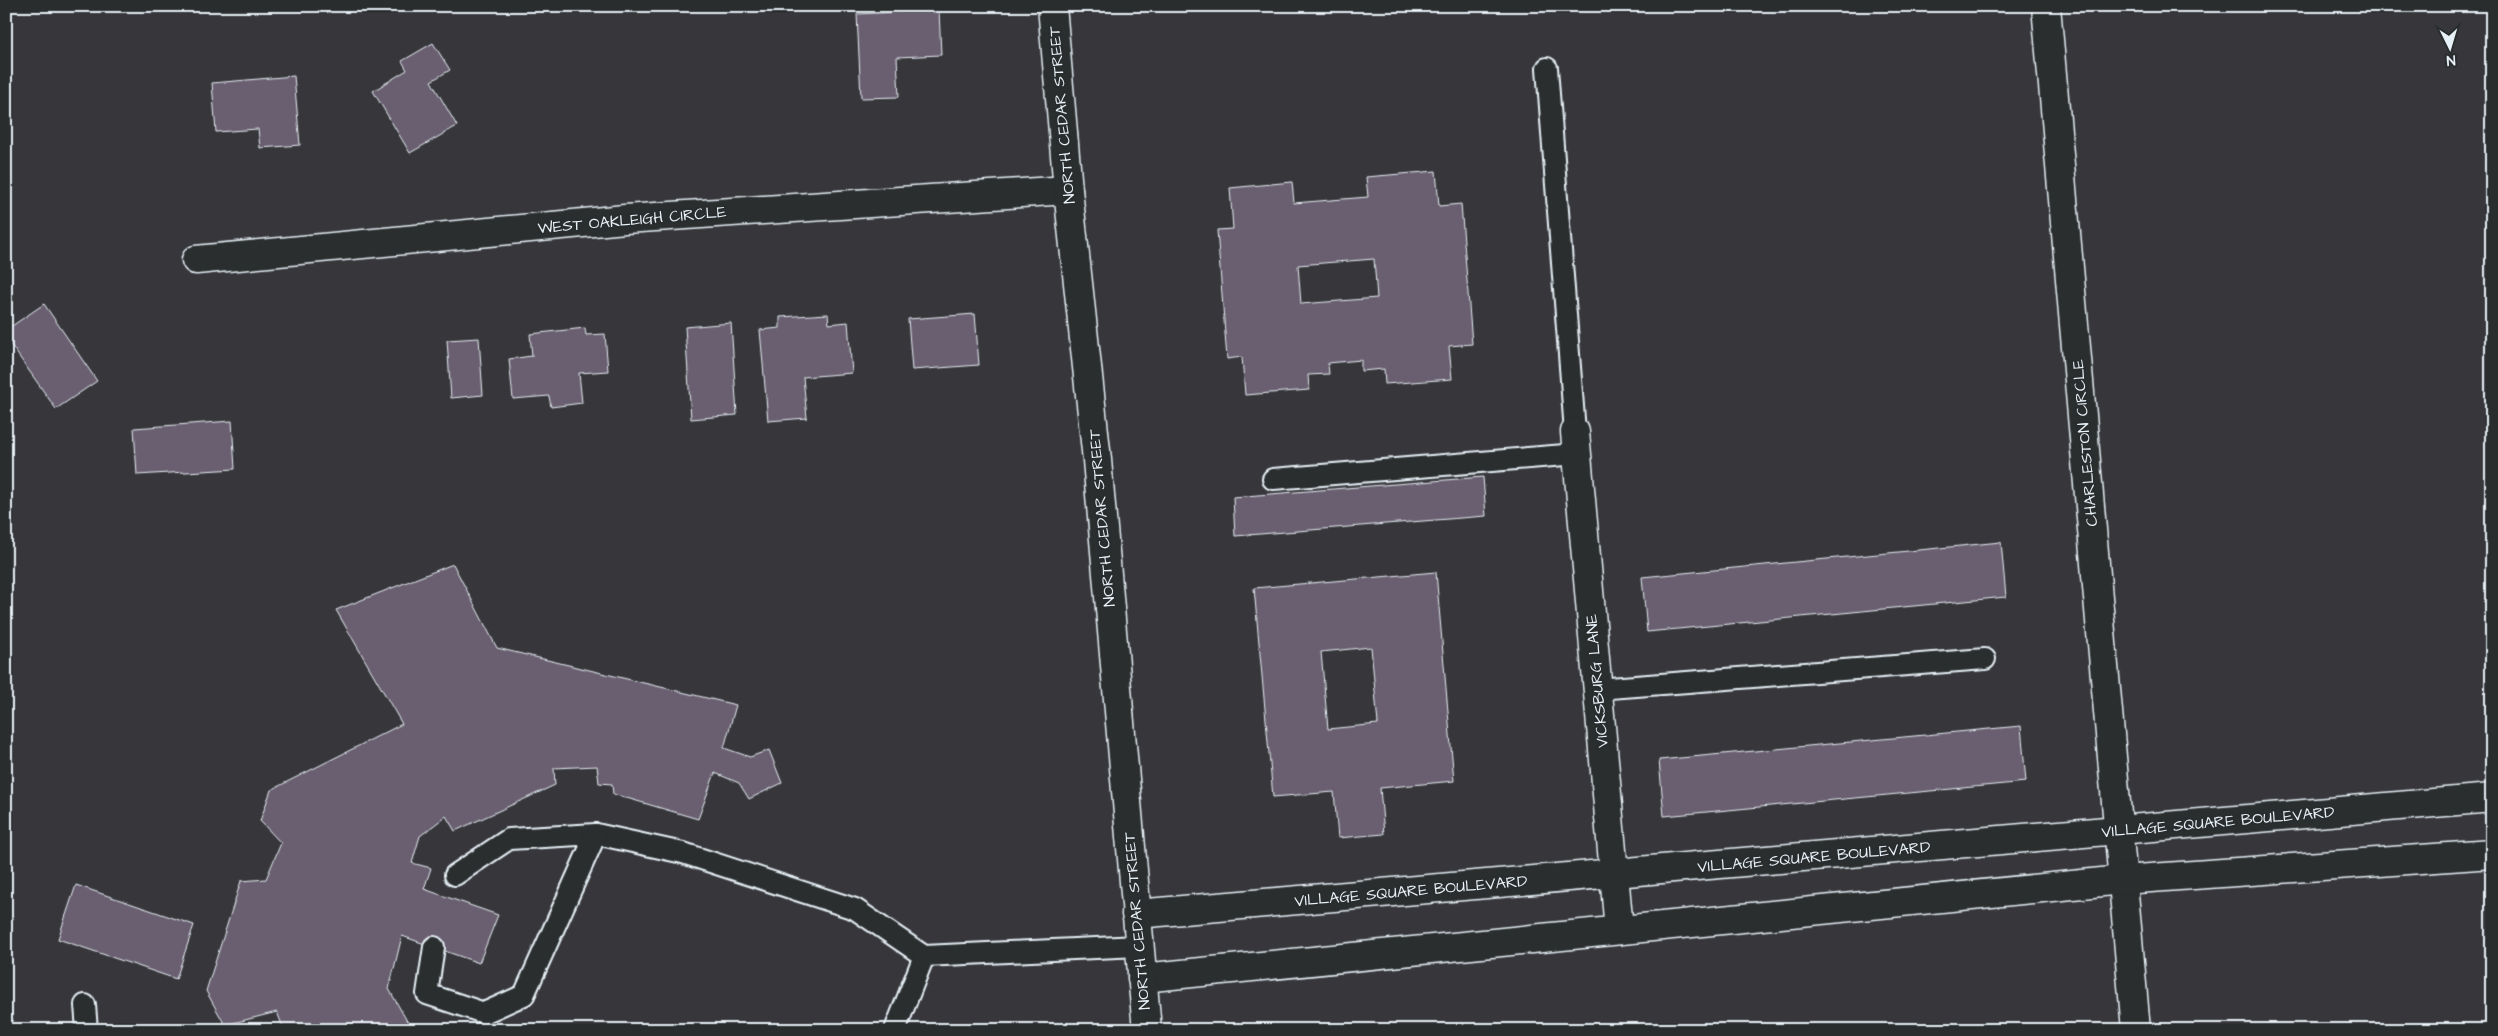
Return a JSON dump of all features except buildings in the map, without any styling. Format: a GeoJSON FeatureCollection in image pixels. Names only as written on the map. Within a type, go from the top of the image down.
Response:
{"type":"FeatureCollection","features":[{"type":"Feature","properties":{"kind":"street","name":"NORTH CEDAR STREET"},"geometry":{"type":"LineString","coordinates":[[1052,6],[1068,190],[1097,460],[1147,1030]]}},
{"type":"Feature","properties":{"kind":"street","name":"CHARLESTON CIRCLE"},"geometry":{"type":"LineString","coordinates":[[2046,6],[2136,1030]]}},
{"type":"Feature","properties":{"kind":"street","name":"WEST OAKLEIGH CIRCLE"},"geometry":{"type":"LineString","coordinates":[[196,260],[625,219],[1068,190]]}},
{"type":"Feature","properties":{"kind":"street","name":"VICKSBURG LANE"},"geometry":{"type":"LineString","coordinates":[[1576,443],[1618,930]]}},
{"type":"Feature","properties":{"kind":"street","name":"VILLAGE SQUARE BOULEVARD"},"geometry":{"type":"LineString","coordinates":[[1136,914],[2118,832],[2492,798]]}},
{"type":"Feature","properties":{"kind":"street"},"geometry":{"type":"LineString","coordinates":[[1142,978],[2122,880],[2492,854]]}},
{"type":"Feature","properties":{"kind":"lane"},"geometry":{"type":"LineString","coordinates":[[1273,479],[1576,443],[1547,68]]}},
{"type":"Feature","properties":{"kind":"lane"},"geometry":{"type":"LineString","coordinates":[[1597,689],[1985,659]]}},
{"type":"Feature","properties":{"kind":"lane"},"geometry":{"type":"LineString","coordinates":[[434,947],[426,994],[484,1013],[524,996],[596,834]]}},
{"type":"Feature","properties":{"kind":"lane"},"geometry":{"type":"LineString","coordinates":[[455,875],[509,839],[596,834],[683,853],[855,909],[924,956],[1139,946]]}},
{"type":"Feature","properties":{"kind":"lane"},"geometry":{"type":"LineString","coordinates":[[895,1030],[924,956]]}},
{"type":"Feature","properties":{"kind":"lane"},"geometry":{"type":"LineString","coordinates":[[85,1005],[87,1030]]}}]}
